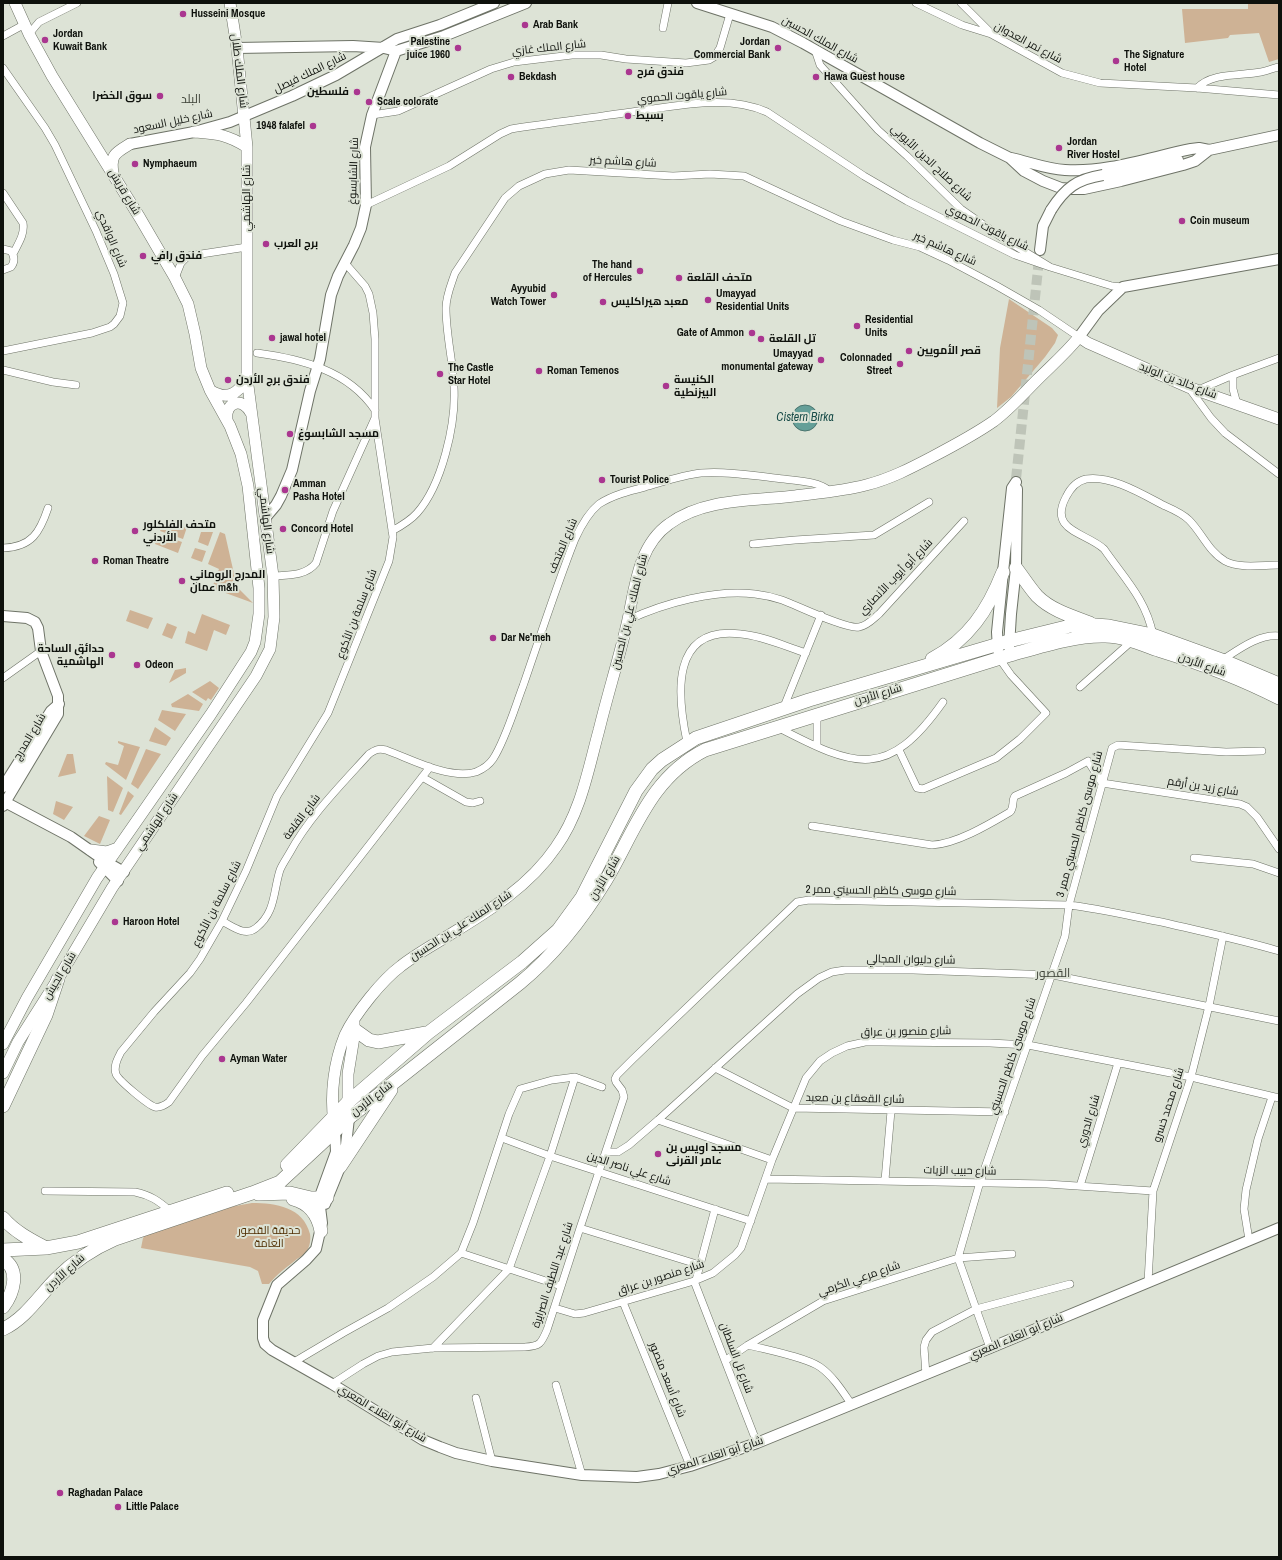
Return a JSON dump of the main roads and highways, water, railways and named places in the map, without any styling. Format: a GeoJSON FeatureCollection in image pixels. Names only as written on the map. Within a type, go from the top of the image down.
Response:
{"type":"FeatureCollection","features":[{"type":"Feature","properties":{"kind":"highway"},"geometry":{"type":"LineString","coordinates":[[1016,568],[1030,588],[1047,604],[1068,615],[1095,625]]}},
{"type":"Feature","properties":{"kind":"highway"},"geometry":{"type":"LineString","coordinates":[[913,669],[945,652],[972,629],[987,607],[1002,572]]}},
{"type":"Feature","properties":{"kind":"highway","name":"شارع الأردن"},"geometry":{"type":"LineString","coordinates":[[3,1329],[24,1314],[71,1265],[82,1256],[99,1246],[115,1239],[252,1193],[284,1180],[349,1118],[520,983],[543,963],[554,951],[598,892],[643,810],[653,795],[673,771],[690,758],[705,750],[816,714],[1070,626],[1109,626],[1153,635],[1222,660],[1279,684]]}},
{"type":"Feature","properties":{"kind":"highway","name":"شارع الأردن"},"geometry":{"type":"LineString","coordinates":[[3,1250],[46,1248],[78,1242],[170,1210],[253,1185],[274,1177],[283,1170],[347,1103],[428,1033],[522,962],[558,930],[582,897],[636,791],[644,779],[662,760],[696,738],[809,700],[913,669],[1004,650],[1097,636],[1117,637],[1190,660],[1243,680],[1279,698]]}},
{"type":"Feature","properties":{"kind":"highway"},"geometry":{"type":"LineString","coordinates":[[3,1106],[46,1015],[58,980]]}},
{"type":"Feature","properties":{"kind":"highway"},"geometry":{"type":"LineString","coordinates":[[354,1026],[370,1040],[378,1042],[428,1033]]}},
{"type":"Feature","properties":{"kind":"highway"},"geometry":{"type":"LineString","coordinates":[[340,1167],[399,1078]]}},
{"type":"Feature","properties":{"kind":"highway"},"geometry":{"type":"LineString","coordinates":[[252,1193],[294,1194],[323,1199]]}},
{"type":"Feature","properties":{"kind":"highway"},"geometry":{"type":"LineString","coordinates":[[280,1194],[298,1200],[311,1209],[321,1224]]}},
{"type":"Feature","properties":{"kind":"highway"},"geometry":{"type":"LineString","coordinates":[[3,1218],[9,1225],[46,1248]]}},
{"type":"Feature","properties":{"kind":"highway"},"geometry":{"type":"LineString","coordinates":[[3,1259],[10,1266],[13,1272],[14,1281],[12,1290],[3,1307]]}},
{"type":"Feature","properties":{"kind":"main road","name":"شارع قريش"},"geometry":{"type":"LineString","coordinates":[[15,3],[27,29],[184,293],[190,309],[201,368],[210,390]]}},
{"type":"Feature","properties":{"kind":"main road","name":"شارع الملك طلال"},"geometry":{"type":"LineString","coordinates":[[230,3],[237,48],[244,116]]}},
{"type":"Feature","properties":{"kind":"main road","name":"شارع الملك فيصل"},"geometry":{"type":"LineString","coordinates":[[244,116],[292,96],[336,75],[397,39],[434,27],[494,3]]}},
{"type":"Feature","properties":{"kind":"main road"},"geometry":{"type":"LineString","coordinates":[[396,51],[444,36],[526,3]]}},
{"type":"Feature","properties":{"kind":"main road","name":"شارع الملك الحسين"},"geometry":{"type":"LineString","coordinates":[[696,3],[772,27],[973,140],[1010,158],[1056,169],[1094,169],[1191,149],[1199,148],[1209,150],[1279,135]]}},
{"type":"Feature","properties":{"kind":"main road","name":"شارع الملك فيصل"},"geometry":{"type":"LineString","coordinates":[[237,48],[352,46],[384,48],[396,51]]}},
{"type":"Feature","properties":{"kind":"main road","name":"شارع الشابسوغ"},"geometry":{"type":"LineString","coordinates":[[265,518],[276,505],[292,470],[310,391],[318,367],[331,295],[338,276],[361,228],[366,204],[365,147],[372,115],[396,51]]}},
{"type":"Feature","properties":{"kind":"main road","name":"شارع خليل السعود"},"geometry":{"type":"LineString","coordinates":[[130,144],[182,133],[194,132],[244,116]]}},
{"type":"Feature","properties":{"kind":"main road","name":"شارع الهاشمي"},"geometry":{"type":"LineString","coordinates":[[121,876],[266,660],[270,649],[274,627],[273,576],[247,378],[247,147],[244,116]]}},
{"type":"Feature","properties":{"kind":"main road"},"geometry":{"type":"LineString","coordinates":[[194,132],[220,134],[232,137],[247,147]]}},
{"type":"Feature","properties":{"kind":"main road"},"geometry":{"type":"LineString","coordinates":[[114,176],[112,162],[114,156],[130,144]]}},
{"type":"Feature","properties":{"kind":"main road"},"geometry":{"type":"LineString","coordinates":[[1040,250],[1043,226],[1051,210],[1065,191],[1075,184],[1086,178],[1177,160],[1209,150]]}},
{"type":"Feature","properties":{"kind":"main road","name":"شارع الملك الحسين"},"geometry":{"type":"LineString","coordinates":[[1010,158],[1028,173],[1043,181],[1061,188],[1084,189],[1121,181],[1195,161],[1209,150]]}},
{"type":"Feature","properties":{"kind":"main road"},"geometry":{"type":"LineString","coordinates":[[1054,185],[1056,169]]}},
{"type":"Feature","properties":{"kind":"main road","name":"شارع صلاح الدين الأيوبي"},"geometry":{"type":"LineString","coordinates":[[1079,337],[1098,311],[1123,287],[1279,259]]}},
{"type":"Feature","properties":{"kind":"main road","name":"شارع خالد بن الوليد"},"geometry":{"type":"LineString","coordinates":[[1079,337],[1088,343],[1193,388],[1279,419]]}},
{"type":"Feature","properties":{"kind":"main road","name":"شارع الملك علي بن الحسين"},"geometry":{"type":"LineString","coordinates":[[333,1117],[332,1092],[336,1066],[346,1034],[354,1026],[378,987],[399,967],[504,900],[536,872],[558,846],[566,832],[579,803],[645,553],[656,535],[674,520],[696,510],[713,505],[830,491],[868,485],[892,477],[958,444],[995,420],[1011,407],[1070,348],[1079,337]]}},
{"type":"Feature","properties":{"kind":"main road"},"geometry":{"type":"LineString","coordinates":[[210,390],[223,396],[231,395],[237,391],[247,378]]}},
{"type":"Feature","properties":{"kind":"main road","name":"شارع الهاشمي"},"geometry":{"type":"LineString","coordinates":[[107,865],[211,714],[251,652],[255,642],[259,614],[259,588],[248,486],[241,454],[227,420],[210,390]]}},
{"type":"Feature","properties":{"kind":"main road"},"geometry":{"type":"LineString","coordinates":[[227,420],[226,413],[229,407],[235,403],[242,403],[248,407],[252,414]]}},
{"type":"Feature","properties":{"kind":"main road"},"geometry":{"type":"LineString","coordinates":[[1016,481],[1018,511],[1016,568],[1004,650],[1002,572],[1012,488],[1016,481]]}},
{"type":"Feature","properties":{"kind":"main road"},"geometry":{"type":"LineString","coordinates":[[3,616],[27,618],[35,622],[38,628],[41,651],[58,696],[59,704]]}},
{"type":"Feature","properties":{"kind":"main road","name":"شارع المدرج"},"geometry":{"type":"LineString","coordinates":[[4,804],[58,714],[59,704]]}},
{"type":"Feature","properties":{"kind":"main road","name":"شارع المدرج"},"geometry":{"type":"LineString","coordinates":[[3,787],[51,711],[59,704]]}},
{"type":"Feature","properties":{"kind":"main road"},"geometry":{"type":"LineString","coordinates":[[16,784],[18,801],[27,814]]}},
{"type":"Feature","properties":{"kind":"main road"},"geometry":{"type":"LineString","coordinates":[[4,804],[27,814],[91,850],[121,876]]}},
{"type":"Feature","properties":{"kind":"main road"},"geometry":{"type":"LineString","coordinates":[[4,804],[36,825],[107,865]]}},
{"type":"Feature","properties":{"kind":"main road"},"geometry":{"type":"LineString","coordinates":[[91,850],[107,852],[118,848]]}},
{"type":"Feature","properties":{"kind":"main road","name":"شارع الجيش"},"geometry":{"type":"LineString","coordinates":[[3,1044],[31,992],[97,878],[107,865]]}},
{"type":"Feature","properties":{"kind":"main road","name":"شارع الجيش"},"geometry":{"type":"LineString","coordinates":[[3,1073],[18,1042],[58,980],[121,876]]}},
{"type":"Feature","properties":{"kind":"main road","name":"شارع الملك علي بن الحسين"},"geometry":{"type":"LineString","coordinates":[[347,1103],[348,1067],[354,1026]]}},
{"type":"Feature","properties":{"kind":"main road"},"geometry":{"type":"LineString","coordinates":[[323,1199],[340,1167],[348,1140],[349,1118],[347,1103]]}},
{"type":"Feature","properties":{"kind":"main road","name":"شارع أبو العلاء المعري"},"geometry":{"type":"LineString","coordinates":[[333,1117],[336,1152],[323,1199],[321,1224],[316,1249],[306,1260],[277,1285],[263,1320],[262,1331],[265,1344],[272,1350],[332,1384],[423,1440],[456,1453],[492,1462],[582,1475],[637,1477],[659,1474],[690,1466],[757,1443],[926,1375],[1279,1228]]}},
{"type":"Feature","properties":{"kind":"water","name":"Cistern Birka"},"geometry":{"type":"Polygon","coordinates":[[[805,405],[814,409],[818,418],[814,427],[805,431],[796,427],[792,418],[796,409],[805,405]]]}},
{"type":"Feature","properties":{"kind":"tunnel"},"geometry":{"type":"LineString","coordinates":[[1016,479],[1040,250]]}},
{"type":"Feature","properties":{"kind":"place","name":"Husseini Mosque"},"geometry":{"type":"Point","coordinates":[183,14]}},
{"type":"Feature","properties":{"kind":"place","name":"Arab Bank"},"geometry":{"type":"Point","coordinates":[525,25]}},
{"type":"Feature","properties":{"kind":"place","name":"Jordan Kuwait Bank"},"geometry":{"type":"Point","coordinates":[45,40]}},
{"type":"Feature","properties":{"kind":"place","name":"Palestine juice 1960"},"geometry":{"type":"Point","coordinates":[458,48]}},
{"type":"Feature","properties":{"kind":"place","name":"Jordan Commercial Bank"},"geometry":{"type":"Point","coordinates":[778,48]}},
{"type":"Feature","properties":{"kind":"place","name":"The Signature Hotel"},"geometry":{"type":"Point","coordinates":[1116,61]}},
{"type":"Feature","properties":{"kind":"place","name":"فندق فرح"},"geometry":{"type":"Point","coordinates":[629,72]}},
{"type":"Feature","properties":{"kind":"place","name":"Bekdash"},"geometry":{"type":"Point","coordinates":[511,77]}},
{"type":"Feature","properties":{"kind":"place","name":"Hawa Guest house"},"geometry":{"type":"Point","coordinates":[816,77]}},
{"type":"Feature","properties":{"kind":"place","name":"فلسطين"},"geometry":{"type":"Point","coordinates":[357,92]}},
{"type":"Feature","properties":{"kind":"place","name":"سوق الخضرا"},"geometry":{"type":"Point","coordinates":[160,96]}},
{"type":"Feature","properties":{"kind":"place","name":"Scale colorate"},"geometry":{"type":"Point","coordinates":[369,102]}},
{"type":"Feature","properties":{"kind":"place","name":"بسيط"},"geometry":{"type":"Point","coordinates":[628,116]}},
{"type":"Feature","properties":{"kind":"place","name":"1948 falafel"},"geometry":{"type":"Point","coordinates":[313,126]}},
{"type":"Feature","properties":{"kind":"place","name":"Jordan River Hostel"},"geometry":{"type":"Point","coordinates":[1059,148]}},
{"type":"Feature","properties":{"kind":"place","name":"Nymphaeum"},"geometry":{"type":"Point","coordinates":[135,164]}},
{"type":"Feature","properties":{"kind":"place","name":"Coin museum"},"geometry":{"type":"Point","coordinates":[1182,221]}},
{"type":"Feature","properties":{"kind":"place","name":"برج العرب"},"geometry":{"type":"Point","coordinates":[266,244]}},
{"type":"Feature","properties":{"kind":"place","name":"فندق رافي"},"geometry":{"type":"Point","coordinates":[143,256]}},
{"type":"Feature","properties":{"kind":"place","name":"The hand of Hercules"},"geometry":{"type":"Point","coordinates":[640,271]}},
{"type":"Feature","properties":{"kind":"place","name":"متحف القلعة"},"geometry":{"type":"Point","coordinates":[679,278]}},
{"type":"Feature","properties":{"kind":"place","name":"Ayyubid Watch Tower"},"geometry":{"type":"Point","coordinates":[554,295]}},
{"type":"Feature","properties":{"kind":"place","name":"Umayyad Residential Units"},"geometry":{"type":"Point","coordinates":[708,300]}},
{"type":"Feature","properties":{"kind":"place","name":"معبد هيراكليس"},"geometry":{"type":"Point","coordinates":[603,302]}},
{"type":"Feature","properties":{"kind":"place","name":"Residential Units"},"geometry":{"type":"Point","coordinates":[857,326]}},
{"type":"Feature","properties":{"kind":"place","name":"Gate of Ammon"},"geometry":{"type":"Point","coordinates":[752,333]}},
{"type":"Feature","properties":{"kind":"place","name":"jawal hotel"},"geometry":{"type":"Point","coordinates":[272,338]}},
{"type":"Feature","properties":{"kind":"place","name":"تل القلعة"},"geometry":{"type":"Point","coordinates":[761,339]}},
{"type":"Feature","properties":{"kind":"place","name":"قصر الأمويين"},"geometry":{"type":"Point","coordinates":[909,351]}},
{"type":"Feature","properties":{"kind":"place","name":"Umayyad monumental gateway"},"geometry":{"type":"Point","coordinates":[821,360]}},
{"type":"Feature","properties":{"kind":"place","name":"Colonnaded Street"},"geometry":{"type":"Point","coordinates":[900,364]}},
{"type":"Feature","properties":{"kind":"place","name":"Roman Temenos"},"geometry":{"type":"Point","coordinates":[539,371]}},
{"type":"Feature","properties":{"kind":"place","name":"The Castle Star Hotel"},"geometry":{"type":"Point","coordinates":[440,374]}},
{"type":"Feature","properties":{"kind":"place","name":"فندق برج الأردن"},"geometry":{"type":"Point","coordinates":[228,380]}},
{"type":"Feature","properties":{"kind":"place","name":"الكنيسة البيزنطية"},"geometry":{"type":"Point","coordinates":[666,386]}},
{"type":"Feature","properties":{"kind":"place","name":"مسجد الشابسوغ"},"geometry":{"type":"Point","coordinates":[290,434]}},
{"type":"Feature","properties":{"kind":"place","name":"Tourist Police"},"geometry":{"type":"Point","coordinates":[602,480]}},
{"type":"Feature","properties":{"kind":"place","name":"Amman Pasha Hotel"},"geometry":{"type":"Point","coordinates":[285,490]}},
{"type":"Feature","properties":{"kind":"place","name":"Concord Hotel"},"geometry":{"type":"Point","coordinates":[283,529]}},
{"type":"Feature","properties":{"kind":"place","name":"متحف الفلكلور الأردني"},"geometry":{"type":"Point","coordinates":[135,531]}},
{"type":"Feature","properties":{"kind":"place","name":"Roman Theatre"},"geometry":{"type":"Point","coordinates":[95,561]}},
{"type":"Feature","properties":{"kind":"place","name":"المدرج الروماني عمان m&h"},"geometry":{"type":"Point","coordinates":[182,581]}},
{"type":"Feature","properties":{"kind":"place","name":"Dar Ne'meh"},"geometry":{"type":"Point","coordinates":[493,638]}},
{"type":"Feature","properties":{"kind":"place","name":"حدائق الساحة الهاشمية"},"geometry":{"type":"Point","coordinates":[112,655]}},
{"type":"Feature","properties":{"kind":"place","name":"Odeon"},"geometry":{"type":"Point","coordinates":[137,665]}},
{"type":"Feature","properties":{"kind":"place","name":"Haroon Hotel"},"geometry":{"type":"Point","coordinates":[115,922]}},
{"type":"Feature","properties":{"kind":"place","name":"Ayman Water"},"geometry":{"type":"Point","coordinates":[222,1059]}},
{"type":"Feature","properties":{"kind":"place","name":"مسجد اويس بن عامر القرنى"},"geometry":{"type":"Point","coordinates":[658,1154]}},
{"type":"Feature","properties":{"kind":"place","name":"Raghadan Palace"},"geometry":{"type":"Point","coordinates":[60,1493]}},
{"type":"Feature","properties":{"kind":"place","name":"Little Palace"},"geometry":{"type":"Point","coordinates":[118,1507]}},
{"type":"Feature","properties":{"kind":"district","name":"البلد"},"geometry":{"type":"Point","coordinates":[191,100]}},
{"type":"Feature","properties":{"kind":"district","name":"القصور"},"geometry":{"type":"Point","coordinates":[1053,974]}},
{"type":"Feature","properties":{"kind":"park label","name":"حديقة القصور العامة"},"geometry":{"type":"Point","coordinates":[269,1237]}}]}
